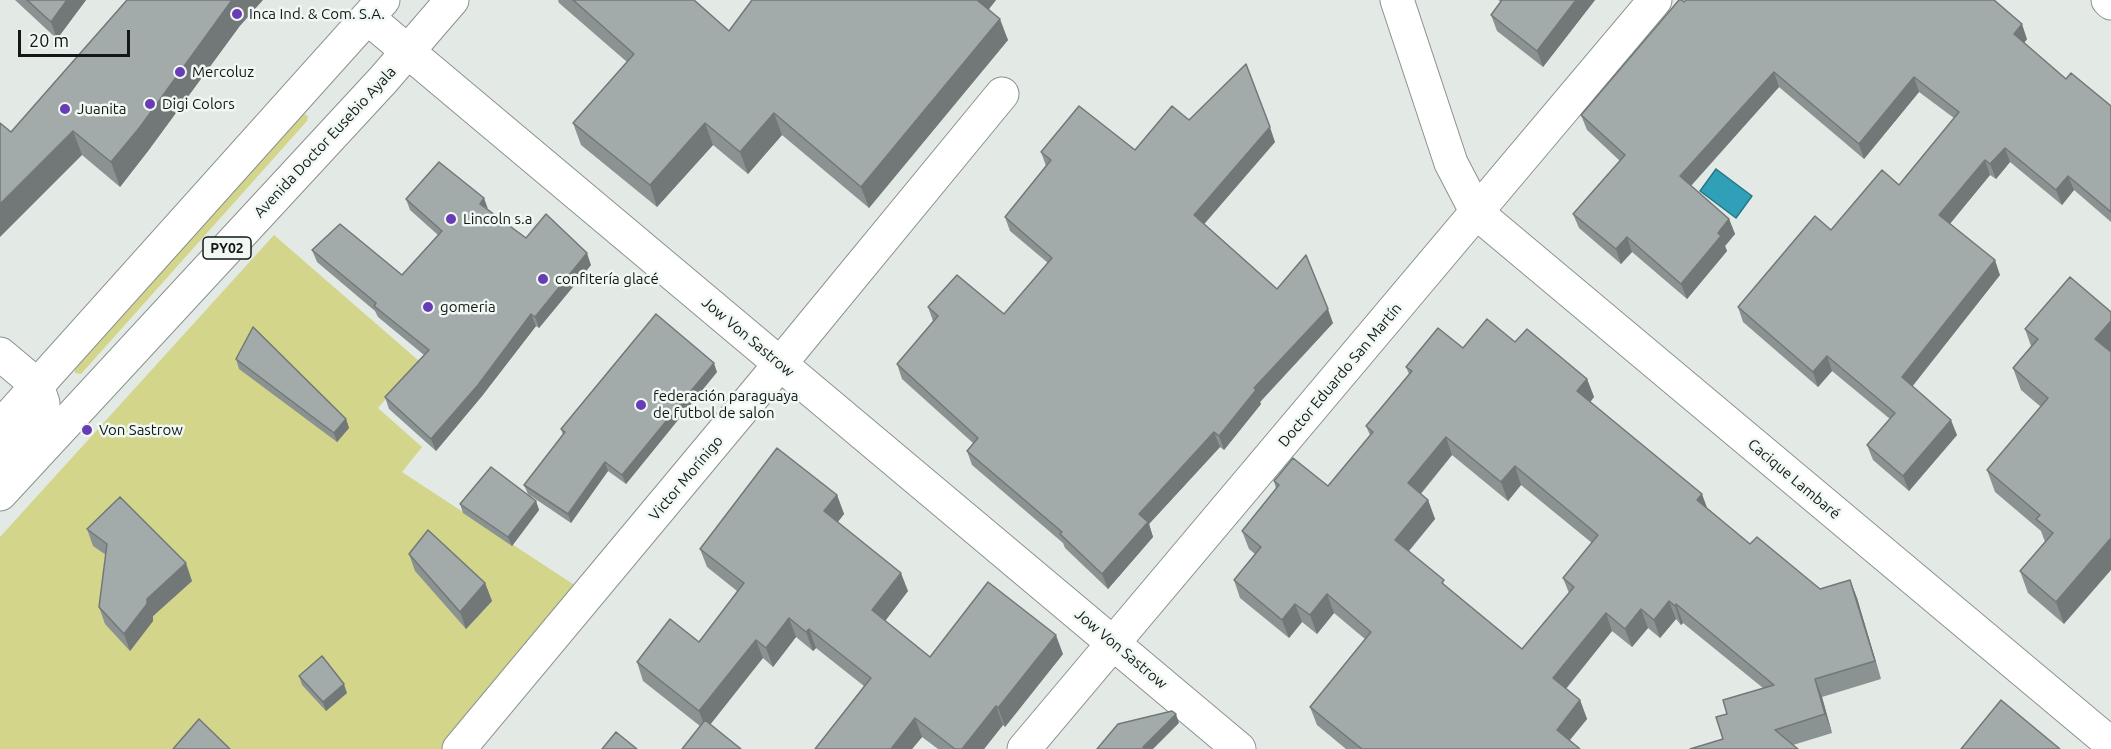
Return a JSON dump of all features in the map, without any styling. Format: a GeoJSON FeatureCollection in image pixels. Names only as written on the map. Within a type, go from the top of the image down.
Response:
{"type":"FeatureCollection","features":[{"type":"Feature","properties":{"kind":"main road","name":"Avenida Doctor Eusebio Ayala"},"geometry":{"type":"LineString","coordinates":[[0,494],[408,52],[453,0]]}},
{"type":"Feature","properties":{"kind":"main road"},"geometry":{"type":"LineString","coordinates":[[1397,0],[1451,163],[1477,213]]}},
{"type":"Feature","properties":{"kind":"main road","name":"Doctor Eduardo San Martín"},"geometry":{"type":"LineString","coordinates":[[1024,749],[1655,0]]}},
{"type":"Feature","properties":{"kind":"main road","name":"Jow Von Sastrow"},"geometry":{"type":"LineString","coordinates":[[376,9],[408,52],[1239,749]]}},
{"type":"Feature","properties":{"kind":"main road"},"geometry":{"type":"LineString","coordinates":[[0,426],[376,9]]}},
{"type":"Feature","properties":{"kind":"main road","name":"Victor Morínigo"},"geometry":{"type":"LineString","coordinates":[[459,749],[1002,94]]}},
{"type":"Feature","properties":{"kind":"main road","name":"Cacique Lambaré"},"geometry":{"type":"LineString","coordinates":[[1477,213],[2111,744]]}},
{"type":"Feature","properties":{"kind":"main road"},"geometry":{"type":"LineString","coordinates":[[0,354],[37,385],[43,403],[40,419],[0,466]]}},
{"type":"Feature","properties":{"kind":"green space"},"geometry":{"type":"Polygon","coordinates":[[[300,115],[308,116],[307,121],[81,374],[75,373],[75,368],[300,115]]]}},
{"type":"Feature","properties":{"kind":"green space"},"geometry":{"type":"Polygon","coordinates":[[[274,235],[419,361],[378,408],[422,447],[402,472],[579,588],[446,749],[0,749],[0,537],[274,235]]]}},
{"type":"Feature","properties":{"kind":"water"},"geometry":{"type":"Polygon","coordinates":[[[1716,169],[1752,196],[1736,218],[1700,191],[1716,169]]]}},
{"type":"Feature","properties":{"kind":"building"},"geometry":{"type":"Polygon","coordinates":[[[27,0],[67,0],[51,22],[27,0]]]}},
{"type":"Feature","properties":{"kind":"building"},"geometry":{"type":"Polygon","coordinates":[[[127,0],[232,0],[140,127],[111,162],[73,131],[0,204],[0,123],[11,132],[127,0]]]}},
{"type":"Feature","properties":{"kind":"building"},"geometry":{"type":"Polygon","coordinates":[[[573,0],[694,0],[729,31],[752,0],[977,0],[1000,19],[861,187],[774,113],[740,152],[705,123],[650,185],[573,123],[634,54],[573,0]]]}},
{"type":"Feature","properties":{"kind":"building"},"geometry":{"type":"Polygon","coordinates":[[[1502,0],[1576,0],[1537,51],[1491,15],[1502,0]]]}},
{"type":"Feature","properties":{"kind":"building"},"geometry":{"type":"Polygon","coordinates":[[[1679,0],[1684,2],[1686,0],[1994,0],[2022,24],[2014,34],[2066,79],[2071,73],[2111,106],[2111,212],[2068,176],[2056,190],[2005,148],[1990,164],[1985,160],[1939,215],[1995,260],[1902,377],[1951,420],[1903,476],[1867,445],[1895,413],[1827,356],[1813,372],[1738,307],[1815,216],[1831,230],[1882,170],[1899,185],[1959,112],[1914,77],[1859,144],[1774,72],[1680,176],[1729,219],[1718,233],[1721,236],[1681,284],[1627,237],[1616,249],[1573,214],[1625,155],[1581,115],[1679,0]]]}},
{"type":"Feature","properties":{"kind":"building"},"geometry":{"type":"Polygon","coordinates":[[[1246,64],[1270,127],[1194,215],[1277,289],[1306,255],[1328,309],[1254,388],[1256,390],[1219,436],[1214,432],[1139,514],[1148,522],[1102,574],[1060,534],[1062,532],[967,451],[978,438],[897,364],[938,316],[928,307],[957,275],[1004,314],[1052,258],[1005,217],[1051,160],[1041,152],[1079,106],[1135,150],[1172,106],[1189,120],[1246,64]]]}},
{"type":"Feature","properties":{"kind":"building"},"geometry":{"type":"Polygon","coordinates":[[[439,162],[484,198],[480,204],[526,238],[546,214],[587,253],[535,317],[531,314],[478,385],[431,439],[385,397],[429,350],[374,306],[376,303],[312,250],[340,224],[402,275],[442,231],[406,199],[439,162]]]}},
{"type":"Feature","properties":{"kind":"building"},"geometry":{"type":"Polygon","coordinates":[[[2070,277],[2111,312],[2111,321],[2095,339],[2111,352],[2111,538],[2056,602],[2020,571],[2053,533],[2036,519],[2040,515],[1987,470],[2048,398],[2013,368],[2038,339],[2025,329],[2070,277]]]}},
{"type":"Feature","properties":{"kind":"building","name":"federación paraguaya de futbol de salon"},"geometry":{"type":"Polygon","coordinates":[[[656,314],[714,363],[622,475],[605,462],[568,514],[524,485],[565,432],[561,429],[656,314]]]}},
{"type":"Feature","properties":{"kind":"building"},"geometry":{"type":"Polygon","coordinates":[[[1487,319],[1515,342],[1527,329],[1587,379],[1577,391],[1702,494],[1697,500],[1750,544],[1757,537],[1820,589],[1850,580],[1875,661],[1815,679],[1825,714],[1775,730],[1798,749],[1690,749],[1723,739],[1716,717],[1727,714],[1723,700],[1774,685],[1676,604],[1675,606],[1669,601],[1654,620],[1641,609],[1625,629],[1606,613],[1553,678],[1580,700],[1557,730],[1580,749],[1362,749],[1310,707],[1371,632],[1327,594],[1310,615],[1295,604],[1282,620],[1234,580],[1261,547],[1242,531],[1279,485],[1274,481],[1293,458],[1328,486],[1373,432],[1366,426],[1412,371],[1406,367],[1438,328],[1463,348],[1487,319]],[[1446,437],[1408,483],[1428,500],[1395,540],[1444,580],[1442,583],[1522,649],[1574,587],[1563,578],[1598,535],[1515,466],[1501,482],[1446,437]]]}},
{"type":"Feature","properties":{"kind":"building"},"geometry":{"type":"Polygon","coordinates":[[[253,327],[346,419],[334,433],[236,359],[253,327]]]}},
{"type":"Feature","properties":{"kind":"building"},"geometry":{"type":"Polygon","coordinates":[[[777,448],[837,495],[824,511],[901,573],[872,610],[930,657],[988,582],[1056,635],[962,749],[955,749],[915,718],[891,749],[815,749],[871,678],[809,629],[806,632],[789,618],[766,648],[756,640],[699,711],[637,662],[670,619],[699,642],[744,583],[700,549],[777,448]]]}},
{"type":"Feature","properties":{"kind":"building"},"geometry":{"type":"Polygon","coordinates":[[[491,467],[536,501],[508,537],[460,504],[491,467]]]}},
{"type":"Feature","properties":{"kind":"building"},"geometry":{"type":"Polygon","coordinates":[[[120,497],[186,563],[147,599],[147,604],[124,634],[99,607],[107,544],[87,529],[120,497]]]}},
{"type":"Feature","properties":{"kind":"building"},"geometry":{"type":"Polygon","coordinates":[[[428,530],[485,583],[460,612],[409,554],[428,530]]]}},
{"type":"Feature","properties":{"kind":"building"},"geometry":{"type":"Polygon","coordinates":[[[322,656],[344,684],[323,702],[299,676],[322,656]]]}},
{"type":"Feature","properties":{"kind":"building"},"geometry":{"type":"Polygon","coordinates":[[[2001,700],[2060,749],[1961,749],[2001,700]]]}},
{"type":"Feature","properties":{"kind":"building"},"geometry":{"type":"Polygon","coordinates":[[[1172,711],[1176,714],[1143,747],[1145,749],[1097,749],[1118,724],[1172,711]]]}},
{"type":"Feature","properties":{"kind":"building"},"geometry":{"type":"Polygon","coordinates":[[[199,719],[230,749],[173,749],[199,719]]]}},
{"type":"Feature","properties":{"kind":"building"},"geometry":{"type":"Polygon","coordinates":[[[705,720],[741,749],[682,749],[705,720]]]}},
{"type":"Feature","properties":{"kind":"building"},"geometry":{"type":"Polygon","coordinates":[[[616,732],[637,749],[602,749],[616,732]]]}},
{"type":"Feature","properties":{"kind":"place","name":"Inca Ind. & Com. S.A."},"geometry":{"type":"Point","coordinates":[237,14]}},
{"type":"Feature","properties":{"kind":"place","name":"Mercoluz"},"geometry":{"type":"Point","coordinates":[180,72]}},
{"type":"Feature","properties":{"kind":"place","name":"Digi Colors"},"geometry":{"type":"Point","coordinates":[150,104]}},
{"type":"Feature","properties":{"kind":"place","name":"Juanita"},"geometry":{"type":"Point","coordinates":[65,109]}},
{"type":"Feature","properties":{"kind":"place","name":"Lincoln s.a"},"geometry":{"type":"Point","coordinates":[451,219]}},
{"type":"Feature","properties":{"kind":"place","name":"confitería glacé"},"geometry":{"type":"Point","coordinates":[543,279]}},
{"type":"Feature","properties":{"kind":"place","name":"gomeria"},"geometry":{"type":"Point","coordinates":[428,307]}},
{"type":"Feature","properties":{"kind":"place","name":"federación paraguaya de futbol de salon"},"geometry":{"type":"Point","coordinates":[641,405]}},
{"type":"Feature","properties":{"kind":"place","name":"Von Sastrow"},"geometry":{"type":"Point","coordinates":[87,430]}}]}
